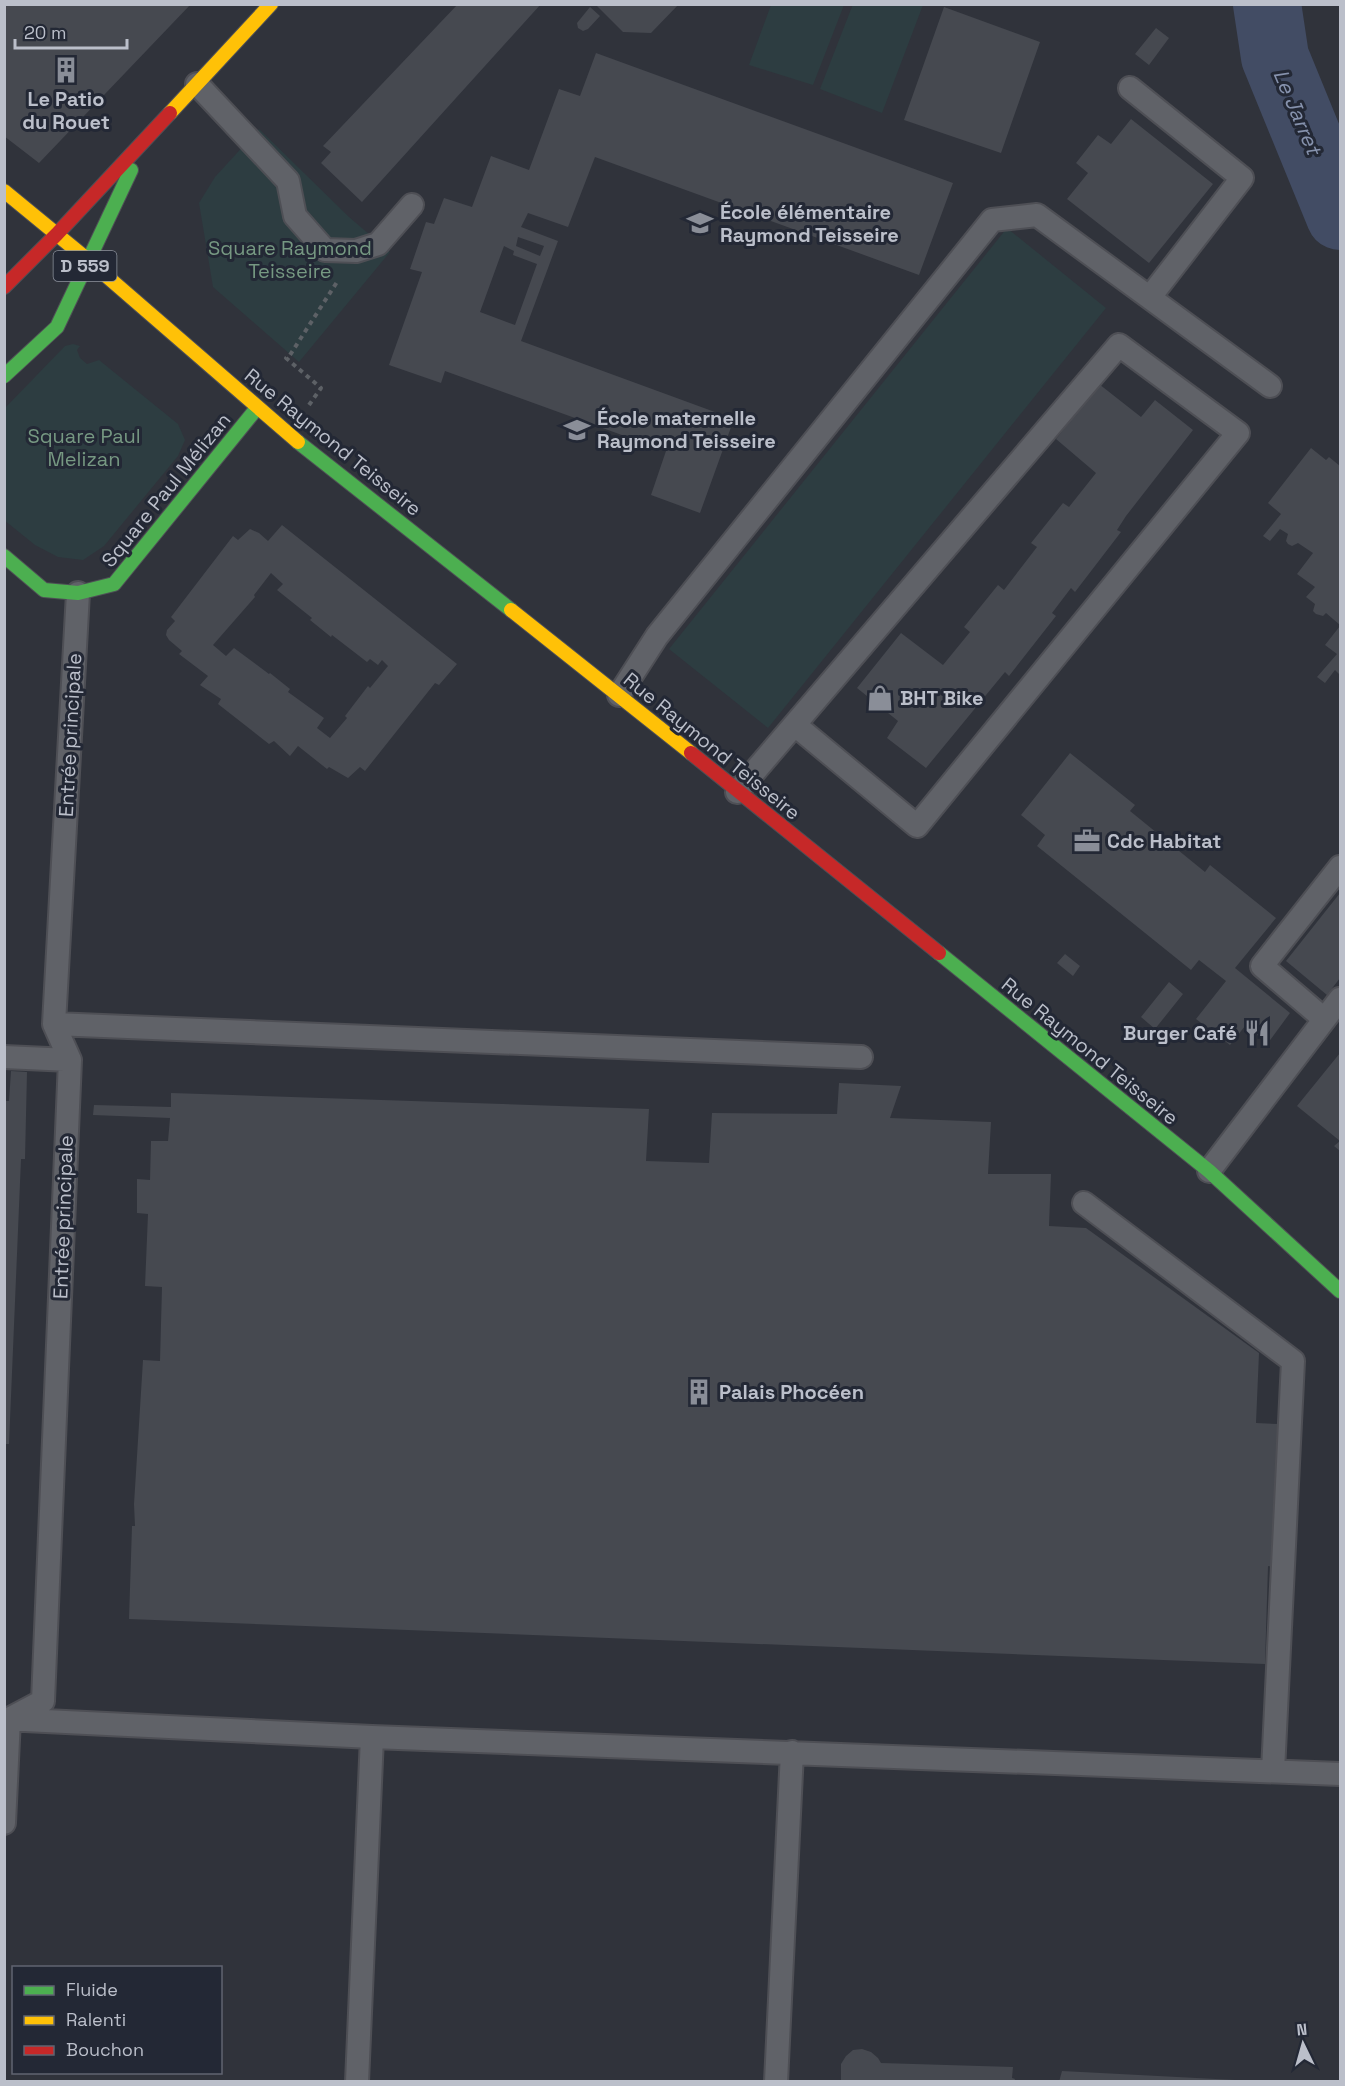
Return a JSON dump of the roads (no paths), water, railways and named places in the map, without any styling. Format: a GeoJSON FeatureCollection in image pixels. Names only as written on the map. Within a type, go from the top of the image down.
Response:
{"type":"FeatureCollection","features":[{"type":"Feature","properties":{"kind":"street","name":"D 559"},"geometry":{"type":"LineString","coordinates":[[4,287],[57,234],[271,4]]}},
{"type":"Feature","properties":{"kind":"street","name":"D 559"},"geometry":{"type":"LineString","coordinates":[[4,376],[57,327],[144,141]]}},
{"type":"Feature","properties":{"kind":"street","name":"Rue Raymond Teisseire"},"geometry":{"type":"LineString","coordinates":[[4,191],[88,260],[289,435],[619,695],[1209,1171],[1341,1291]]}},
{"type":"Feature","properties":{"kind":"street","name":"Square Paul Mélizan"},"geometry":{"type":"LineString","coordinates":[[4,556],[44,590],[78,593],[114,584],[257,408]]}},
{"type":"Feature","properties":{"kind":"lane"},"geometry":{"type":"LineString","coordinates":[[197,84],[288,181],[295,216],[325,250],[356,251],[378,244],[412,205]]}},
{"type":"Feature","properties":{"kind":"lane"},"geometry":{"type":"LineString","coordinates":[[1130,88],[1242,178],[1150,297]]}},
{"type":"Feature","properties":{"kind":"lane"},"geometry":{"type":"LineString","coordinates":[[619,695],[657,636],[992,220],[1037,214],[1270,386]]}},
{"type":"Feature","properties":{"kind":"lane"},"geometry":{"type":"LineString","coordinates":[[737,792],[1119,345],[1238,433],[917,826],[795,725]]}},
{"type":"Feature","properties":{"kind":"lane","name":"Entrée principale"},"geometry":{"type":"LineString","coordinates":[[7,1719],[44,1701],[70,1060],[54,1024],[78,593]]}},
{"type":"Feature","properties":{"kind":"lane"},"geometry":{"type":"LineString","coordinates":[[1324,1019],[1262,966],[1341,867]]}},
{"type":"Feature","properties":{"kind":"lane"},"geometry":{"type":"LineString","coordinates":[[1209,1171],[1341,999]]}},
{"type":"Feature","properties":{"kind":"lane"},"geometry":{"type":"LineString","coordinates":[[54,1024],[861,1057]]}},
{"type":"Feature","properties":{"kind":"lane"},"geometry":{"type":"LineString","coordinates":[[4,1057],[70,1060]]}},
{"type":"Feature","properties":{"kind":"lane"},"geometry":{"type":"LineString","coordinates":[[1084,1203],[1293,1360],[1273,1771]]}},
{"type":"Feature","properties":{"kind":"lane"},"geometry":{"type":"LineString","coordinates":[[4,1823],[7,1719],[372,1737],[1341,1774]]}},
{"type":"Feature","properties":{"kind":"lane"},"geometry":{"type":"LineString","coordinates":[[357,2082],[372,1737]]}},
{"type":"Feature","properties":{"kind":"lane"},"geometry":{"type":"LineString","coordinates":[[776,2082],[792,1752]]}},
{"type":"Feature","properties":{"kind":"waterway","name":"Le Jarret"},"geometry":{"type":"LineString","coordinates":[[1267,4],[1275,57],[1340,216]]}},
{"type":"Feature","properties":{"kind":"place","name":"Le Patio du Rouet"},"geometry":{"type":"Point","coordinates":[66,70]}},
{"type":"Feature","properties":{"kind":"place","name":"École élémentaire Raymond Teisseire"},"geometry":{"type":"Point","coordinates":[700,223]}},
{"type":"Feature","properties":{"kind":"place","name":"École maternelle Raymond Teisseire"},"geometry":{"type":"Point","coordinates":[577,430]}},
{"type":"Feature","properties":{"kind":"place","name":"BHT Bike"},"geometry":{"type":"Point","coordinates":[880,698]}},
{"type":"Feature","properties":{"kind":"place","name":"Cdc Habitat"},"geometry":{"type":"Point","coordinates":[1087,841]}},
{"type":"Feature","properties":{"kind":"place","name":"Burger Café"},"geometry":{"type":"Point","coordinates":[1257,1033]}},
{"type":"Feature","properties":{"kind":"place","name":"Palais Phocéen"},"geometry":{"type":"Point","coordinates":[699,1392]}},
{"type":"Feature","properties":{"kind":"park label","name":"Square Raymond Teisseire"},"geometry":{"type":"Point","coordinates":[290,260]}},
{"type":"Feature","properties":{"kind":"park label","name":"Square Paul Melizan"},"geometry":{"type":"Point","coordinates":[84,448]}}]}
